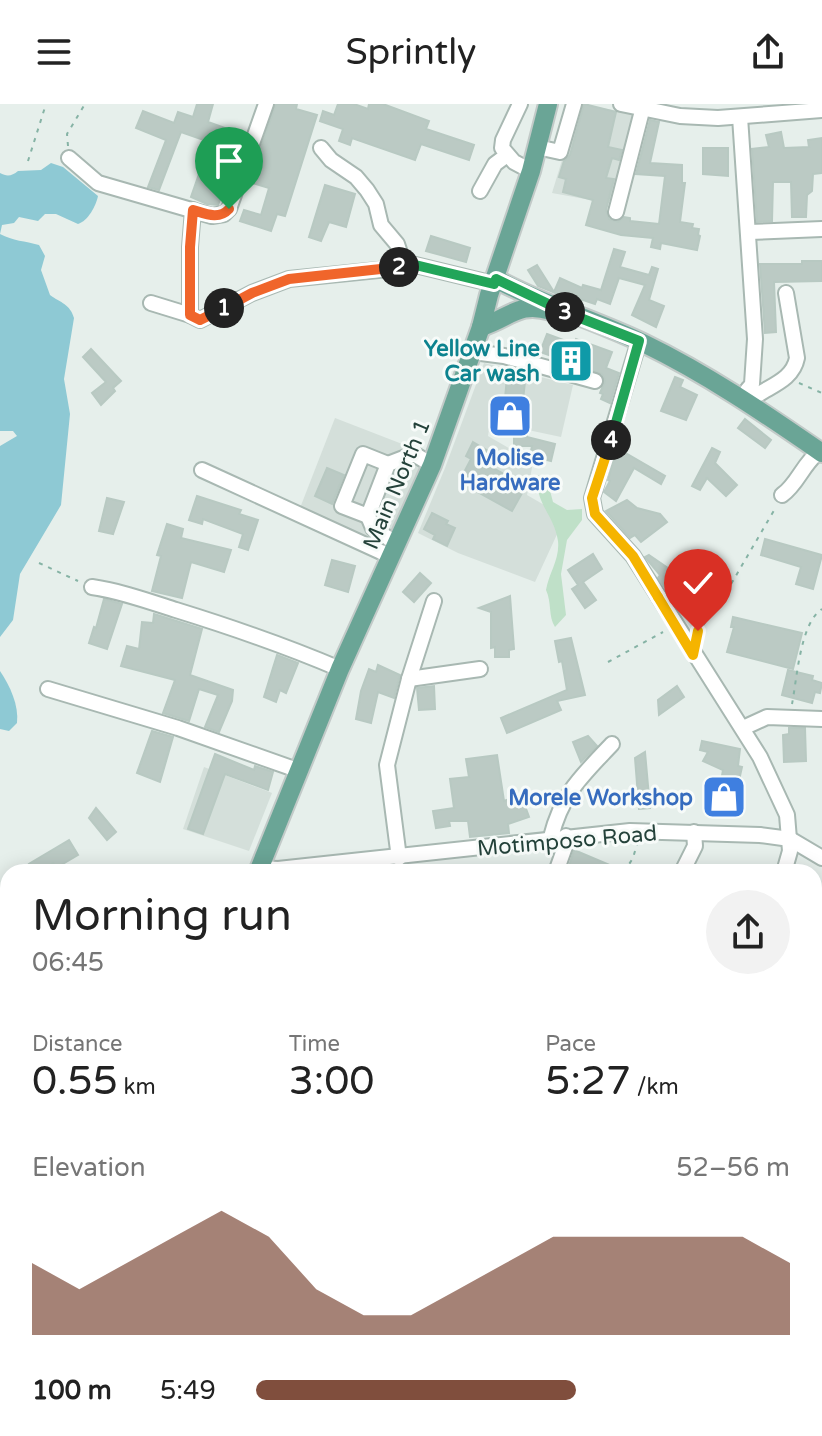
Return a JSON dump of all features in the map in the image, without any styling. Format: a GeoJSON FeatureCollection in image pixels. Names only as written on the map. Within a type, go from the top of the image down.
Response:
{"type":"FeatureCollection","features":[{"type":"Feature","properties":{"kind":"main road","name":"Main North 1"},"geometry":{"type":"LineString","coordinates":[[261,864],[340,669],[432,465],[473,352],[531,171],[548,104]]}},
{"type":"Feature","properties":{"kind":"main road"},"geometry":{"type":"LineString","coordinates":[[495,281],[639,341],[745,394],[821,452]]}},
{"type":"Feature","properties":{"kind":"main road"},"geometry":{"type":"LineString","coordinates":[[481,327],[517,309],[532,307],[566,312]]}},
{"type":"Feature","properties":{"kind":"street"},"geometry":{"type":"LineString","coordinates":[[69,158],[98,183],[212,216],[224,214],[229,209],[266,104]]}},
{"type":"Feature","properties":{"kind":"street"},"geometry":{"type":"LineString","coordinates":[[520,104],[502,148],[531,171]]}},
{"type":"Feature","properties":{"kind":"street"},"geometry":{"type":"LineString","coordinates":[[537,147],[560,152],[574,104]]}},
{"type":"Feature","properties":{"kind":"street"},"geometry":{"type":"LineString","coordinates":[[621,104],[680,116],[740,117],[822,110]]}},
{"type":"Feature","properties":{"kind":"street"},"geometry":{"type":"LineString","coordinates":[[616,212],[643,107]]}},
{"type":"Feature","properties":{"kind":"street"},"geometry":{"type":"LineString","coordinates":[[740,117],[755,339],[754,370],[745,394],[759,394],[787,377],[795,367],[797,358],[786,293]]}},
{"type":"Feature","properties":{"kind":"street"},"geometry":{"type":"LineString","coordinates":[[321,148],[367,190],[376,204],[381,225],[397,244],[403,262]]}},
{"type":"Feature","properties":{"kind":"street"},"geometry":{"type":"LineString","coordinates":[[480,191],[495,164],[507,155]]}},
{"type":"Feature","properties":{"kind":"street"},"geometry":{"type":"LineString","coordinates":[[190,315],[193,210]]}},
{"type":"Feature","properties":{"kind":"street"},"geometry":{"type":"LineString","coordinates":[[749,232],[822,229]]}},
{"type":"Feature","properties":{"kind":"street"},"geometry":{"type":"LineString","coordinates":[[403,262],[495,281]]}},
{"type":"Feature","properties":{"kind":"street"},"geometry":{"type":"LineString","coordinates":[[151,303],[200,320],[252,293],[289,279],[398,268],[403,262]]}},
{"type":"Feature","properties":{"kind":"street"},"geometry":{"type":"LineString","coordinates":[[639,341],[592,498],[595,514],[633,556],[760,757],[787,815],[790,851],[786,864]]}},
{"type":"Feature","properties":{"kind":"street"},"geometry":{"type":"LineString","coordinates":[[473,352],[504,356],[595,381]]}},
{"type":"Feature","properties":{"kind":"street"},"geometry":{"type":"LineString","coordinates":[[782,495],[806,464],[821,452]]}},
{"type":"Feature","properties":{"kind":"street"},"geometry":{"type":"LineString","coordinates":[[368,516],[342,506],[363,454],[388,464],[414,454],[432,465]]}},
{"type":"Feature","properties":{"kind":"street"},"geometry":{"type":"LineString","coordinates":[[388,464],[368,516],[373,528],[395,551]]}},
{"type":"Feature","properties":{"kind":"street"},"geometry":{"type":"LineString","coordinates":[[202,470],[395,551]]}},
{"type":"Feature","properties":{"kind":"street"},"geometry":{"type":"LineString","coordinates":[[92,587],[113,590],[281,644],[340,669]]}},
{"type":"Feature","properties":{"kind":"street"},"geometry":{"type":"LineString","coordinates":[[396,863],[387,765],[409,679],[434,601]]}},
{"type":"Feature","properties":{"kind":"street"},"geometry":{"type":"LineString","coordinates":[[409,679],[480,669]]}},
{"type":"Feature","properties":{"kind":"street"},"geometry":{"type":"LineString","coordinates":[[48,689],[178,728],[300,771]]}},
{"type":"Feature","properties":{"kind":"street"},"geometry":{"type":"LineString","coordinates":[[743,728],[767,717],[822,719]]}},
{"type":"Feature","properties":{"kind":"street"},"geometry":{"type":"LineString","coordinates":[[559,864],[566,844],[559,836],[558,812],[573,786],[612,744]]}},
{"type":"Feature","properties":{"kind":"street","name":"Motimposo Road"},"geometry":{"type":"LineString","coordinates":[[396,863],[559,836],[641,831],[760,835],[790,839],[821,855]]}},
{"type":"Feature","properties":{"kind":"street"},"geometry":{"type":"LineString","coordinates":[[686,864],[695,846],[694,832]]}},
{"type":"Feature","properties":{"kind":"path"},"geometry":{"type":"LineString","coordinates":[[28,161],[46,104]]}},
{"type":"Feature","properties":{"kind":"path"},"geometry":{"type":"LineString","coordinates":[[69,158],[67,134],[85,104]]}},
{"type":"Feature","properties":{"kind":"path"},"geometry":{"type":"LineString","coordinates":[[787,377],[822,393]]}},
{"type":"Feature","properties":{"kind":"path"},"geometry":{"type":"LineString","coordinates":[[693,655],[698,631],[720,603],[782,495]]}},
{"type":"Feature","properties":{"kind":"path"},"geometry":{"type":"LineString","coordinates":[[39,563],[92,587]]}},
{"type":"Feature","properties":{"kind":"path"},"geometry":{"type":"LineString","coordinates":[[789,717],[806,630],[816,612],[822,609]]}},
{"type":"Feature","properties":{"kind":"path"},"geometry":{"type":"LineString","coordinates":[[608,662],[675,625]]}},
{"type":"Feature","properties":{"kind":"path"},"geometry":{"type":"LineString","coordinates":[[629,864],[641,831]]}},
{"type":"Feature","properties":{"kind":"shaded area"},"geometry":{"type":"Polygon","coordinates":[[[579,104],[636,114],[617,201],[596,201],[552,193],[579,104]]]}},
{"type":"Feature","properties":{"kind":"shaded area"},"geometry":{"type":"Polygon","coordinates":[[[484,363],[573,385],[561,437],[490,422],[488,436],[533,462],[527,495],[565,517],[535,582],[458,553],[418,533],[484,363]]]}},
{"type":"Feature","properties":{"kind":"shaded area"},"geometry":{"type":"Polygon","coordinates":[[[335,418],[428,454],[385,554],[300,508],[335,418]]]}},
{"type":"Feature","properties":{"kind":"shaded area"},"geometry":{"type":"Polygon","coordinates":[[[204,767],[272,793],[249,851],[183,829],[204,767]]]}},
{"type":"Feature","properties":{"kind":"green space"},"geometry":{"type":"Polygon","coordinates":[[[538,475],[548,483],[553,502],[567,510],[582,509],[582,520],[567,540],[561,574],[566,615],[555,627],[546,590],[558,541],[539,493],[538,475]]]}},
{"type":"Feature","properties":{"kind":"water"},"geometry":{"type":"Polygon","coordinates":[[[51,163],[63,167],[98,196],[91,213],[78,224],[56,214],[45,214],[38,221],[19,217],[14,223],[2,225],[0,234],[0,173],[9,175],[18,171],[41,170],[51,163]]]}},
{"type":"Feature","properties":{"kind":"water"},"geometry":{"type":"Polygon","coordinates":[[[0,234],[39,245],[45,256],[41,270],[50,295],[68,307],[74,318],[64,379],[70,414],[61,505],[20,574],[13,620],[0,637],[0,446],[17,436],[13,431],[0,431],[0,234]]]}},
{"type":"Feature","properties":{"kind":"water"},"geometry":{"type":"Polygon","coordinates":[[[0,671],[17,709],[17,723],[9,731],[0,729],[0,671]]]}},
{"type":"Feature","properties":{"kind":"building"},"geometry":{"type":"Polygon","coordinates":[[[197,104],[213,104],[208,122],[245,135],[218,205],[191,197],[200,171],[211,176],[221,146],[181,132],[159,190],[148,187],[166,140],[136,128],[143,111],[174,123],[178,112],[193,117],[197,104]]]}},
{"type":"Feature","properties":{"kind":"building"},"geometry":{"type":"Polygon","coordinates":[[[276,104],[297,104],[296,109],[317,115],[285,216],[277,214],[271,231],[240,221],[244,210],[261,215],[269,188],[249,182],[276,104]]]}},
{"type":"Feature","properties":{"kind":"building"},"geometry":{"type":"Polygon","coordinates":[[[338,104],[354,104],[368,109],[369,104],[383,104],[429,121],[426,129],[474,145],[469,160],[421,144],[415,160],[352,138],[350,145],[339,141],[343,129],[320,121],[323,111],[334,115],[338,104]]]}},
{"type":"Feature","properties":{"kind":"building"},"geometry":{"type":"Polygon","coordinates":[[[584,104],[616,112],[608,147],[622,150],[619,160],[612,158],[606,178],[614,179],[606,210],[609,219],[618,222],[624,217],[630,218],[630,221],[659,224],[665,176],[636,174],[650,120],[659,122],[650,163],[682,165],[682,183],[685,183],[680,222],[693,224],[692,228],[699,229],[697,250],[661,243],[660,249],[651,247],[653,238],[621,235],[586,225],[593,200],[563,192],[566,179],[559,177],[564,161],[570,155],[584,104]]]}},
{"type":"Feature","properties":{"kind":"building"},"geometry":{"type":"Polygon","coordinates":[[[781,132],[784,148],[809,147],[808,140],[822,138],[822,173],[813,174],[812,191],[807,195],[806,217],[792,217],[791,182],[773,182],[772,221],[757,222],[752,149],[769,147],[766,135],[781,132]]]}},
{"type":"Feature","properties":{"kind":"building"},"geometry":{"type":"Polygon","coordinates":[[[703,148],[728,148],[728,176],[703,174],[703,148]]]}},
{"type":"Feature","properties":{"kind":"building"},"geometry":{"type":"Polygon","coordinates":[[[325,185],[355,194],[346,227],[329,222],[321,241],[309,237],[325,185]]]}},
{"type":"Feature","properties":{"kind":"building"},"geometry":{"type":"Polygon","coordinates":[[[431,236],[470,248],[466,262],[426,251],[431,236]]]}},
{"type":"Feature","properties":{"kind":"building"},"geometry":{"type":"Polygon","coordinates":[[[614,249],[625,252],[620,267],[649,275],[652,267],[658,269],[649,300],[664,306],[656,327],[632,315],[645,285],[619,278],[610,304],[597,299],[595,304],[571,296],[570,299],[538,286],[528,270],[537,265],[554,292],[560,278],[582,288],[583,285],[601,290],[614,249]]]}},
{"type":"Feature","properties":{"kind":"building"},"geometry":{"type":"Polygon","coordinates":[[[802,261],[822,261],[822,281],[774,282],[776,332],[765,333],[760,264],[802,264],[802,261]]]}},
{"type":"Feature","properties":{"kind":"building"},"geometry":{"type":"Polygon","coordinates":[[[547,334],[574,344],[576,339],[612,352],[606,368],[619,373],[610,403],[601,399],[605,381],[602,374],[540,352],[547,334]]]}},
{"type":"Feature","properties":{"kind":"building"},"geometry":{"type":"Polygon","coordinates":[[[91,349],[121,381],[101,405],[92,393],[106,382],[83,357],[91,349]]]}},
{"type":"Feature","properties":{"kind":"building","name":"Molise Hardware"},"geometry":{"type":"Polygon","coordinates":[[[507,377],[522,378],[525,382],[520,426],[498,423],[500,409],[504,409],[507,377]]]}},
{"type":"Feature","properties":{"kind":"building"},"geometry":{"type":"Polygon","coordinates":[[[675,377],[683,380],[680,387],[697,395],[686,420],[661,411],[675,377]]]}},
{"type":"Feature","properties":{"kind":"building"},"geometry":{"type":"Polygon","coordinates":[[[745,419],[771,440],[765,448],[738,428],[745,419]]]}},
{"type":"Feature","properties":{"kind":"building"},"geometry":{"type":"Polygon","coordinates":[[[514,434],[555,444],[551,461],[530,456],[532,446],[514,446],[514,434]]]}},
{"type":"Feature","properties":{"kind":"building"},"geometry":{"type":"Polygon","coordinates":[[[473,442],[497,456],[491,467],[526,486],[512,511],[476,491],[478,487],[461,478],[471,459],[466,456],[473,442]]]}},
{"type":"Feature","properties":{"kind":"building"},"geometry":{"type":"Polygon","coordinates":[[[617,448],[665,476],[661,484],[634,468],[616,501],[604,492],[610,481],[617,448]]]}},
{"type":"Feature","properties":{"kind":"building"},"geometry":{"type":"Polygon","coordinates":[[[712,448],[720,452],[715,463],[737,485],[726,496],[707,478],[700,490],[692,486],[712,448]]]}},
{"type":"Feature","properties":{"kind":"building"},"geometry":{"type":"Polygon","coordinates":[[[327,468],[344,475],[332,504],[315,496],[327,468]]]}},
{"type":"Feature","properties":{"kind":"building"},"geometry":{"type":"Polygon","coordinates":[[[197,496],[241,510],[239,514],[258,520],[248,550],[239,547],[243,534],[203,519],[202,524],[189,520],[197,496]]]}},
{"type":"Feature","properties":{"kind":"building"},"geometry":{"type":"Polygon","coordinates":[[[107,498],[124,502],[113,534],[99,531],[107,498]]]}},
{"type":"Feature","properties":{"kind":"building"},"geometry":{"type":"Polygon","coordinates":[[[627,500],[637,508],[660,514],[667,522],[641,542],[635,535],[630,538],[606,511],[627,500]]]}},
{"type":"Feature","properties":{"kind":"building"},"geometry":{"type":"Polygon","coordinates":[[[432,513],[455,528],[447,546],[433,539],[435,535],[424,529],[432,513]]]}},
{"type":"Feature","properties":{"kind":"building"},"geometry":{"type":"Polygon","coordinates":[[[167,524],[183,529],[181,538],[231,550],[224,572],[191,562],[182,598],[152,591],[161,556],[157,555],[167,524]]]}},
{"type":"Feature","properties":{"kind":"building"},"geometry":{"type":"Polygon","coordinates":[[[765,539],[822,555],[813,589],[796,584],[801,567],[761,555],[765,539]]]}},
{"type":"Feature","properties":{"kind":"building"},"geometry":{"type":"Polygon","coordinates":[[[593,554],[602,569],[583,582],[596,600],[585,608],[572,589],[578,585],[568,570],[593,554]]]}},
{"type":"Feature","properties":{"kind":"building"},"geometry":{"type":"Polygon","coordinates":[[[649,555],[675,573],[677,578],[666,589],[658,578],[660,575],[645,557],[649,555]]]}},
{"type":"Feature","properties":{"kind":"building"},"geometry":{"type":"Polygon","coordinates":[[[332,560],[355,566],[348,592],[325,585],[332,560]]]}},
{"type":"Feature","properties":{"kind":"building"},"geometry":{"type":"Polygon","coordinates":[[[420,573],[431,583],[414,602],[403,592],[420,573]]]}},
{"type":"Feature","properties":{"kind":"building"},"geometry":{"type":"Polygon","coordinates":[[[510,596],[514,649],[509,650],[509,657],[495,657],[495,647],[491,648],[491,612],[479,608],[510,596]]]}},
{"type":"Feature","properties":{"kind":"building"},"geometry":{"type":"Polygon","coordinates":[[[104,599],[122,604],[107,649],[89,643],[104,599]]]}},
{"type":"Feature","properties":{"kind":"building"},"geometry":{"type":"Polygon","coordinates":[[[154,614],[202,629],[190,675],[233,690],[232,701],[219,732],[205,727],[218,695],[199,689],[189,721],[163,713],[175,680],[121,666],[127,646],[139,649],[142,622],[153,623],[154,614]]]}},
{"type":"Feature","properties":{"kind":"building"},"geometry":{"type":"Polygon","coordinates":[[[733,617],[802,633],[793,669],[727,652],[734,627],[731,627],[733,617]]]}},
{"type":"Feature","properties":{"kind":"building"},"geometry":{"type":"Polygon","coordinates":[[[571,638],[585,695],[557,701],[561,710],[507,733],[501,718],[567,690],[555,641],[571,638]]]}},
{"type":"Feature","properties":{"kind":"building"},"geometry":{"type":"Polygon","coordinates":[[[277,655],[298,663],[286,693],[280,690],[276,702],[264,697],[277,655]]]}},
{"type":"Feature","properties":{"kind":"building"},"geometry":{"type":"Polygon","coordinates":[[[378,665],[400,675],[394,698],[378,692],[371,723],[356,719],[369,669],[376,672],[378,665]]]}},
{"type":"Feature","properties":{"kind":"building"},"geometry":{"type":"Polygon","coordinates":[[[788,670],[813,676],[812,680],[822,683],[820,693],[815,692],[812,703],[782,695],[788,670]]]}},
{"type":"Feature","properties":{"kind":"building"},"geometry":{"type":"Polygon","coordinates":[[[434,686],[435,709],[419,710],[417,688],[434,686]]]}},
{"type":"Feature","properties":{"kind":"building"},"geometry":{"type":"Polygon","coordinates":[[[677,686],[684,697],[659,715],[658,700],[677,686]]]}},
{"type":"Feature","properties":{"kind":"building"},"geometry":{"type":"Polygon","coordinates":[[[789,728],[805,728],[806,761],[784,762],[783,735],[789,734],[789,728]]]}},
{"type":"Feature","properties":{"kind":"building"},"geometry":{"type":"Polygon","coordinates":[[[152,731],[173,737],[160,782],[137,773],[152,731]]]}},
{"type":"Feature","properties":{"kind":"building"},"geometry":{"type":"Polygon","coordinates":[[[588,736],[597,746],[581,762],[573,742],[588,736]]]}},
{"type":"Feature","properties":{"kind":"building"},"geometry":{"type":"Polygon","coordinates":[[[702,741],[740,749],[738,766],[742,767],[733,807],[712,803],[715,786],[720,787],[723,770],[703,761],[708,752],[700,750],[702,741]]]}},
{"type":"Feature","properties":{"kind":"building"},"geometry":{"type":"Polygon","coordinates":[[[645,752],[650,808],[639,809],[635,758],[645,752]]]}},
{"type":"Feature","properties":{"kind":"building"},"geometry":{"type":"Polygon","coordinates":[[[215,754],[254,770],[255,766],[273,772],[268,790],[225,774],[203,834],[188,829],[215,754]]]}},
{"type":"Feature","properties":{"kind":"building"},"geometry":{"type":"Polygon","coordinates":[[[497,755],[504,801],[521,795],[529,817],[508,824],[509,833],[470,837],[468,821],[449,821],[450,826],[436,828],[433,811],[454,808],[450,779],[469,777],[466,759],[497,755]]]}},
{"type":"Feature","properties":{"kind":"building"},"geometry":{"type":"Polygon","coordinates":[[[96,808],[116,832],[107,840],[89,818],[96,808]]]}},
{"type":"Feature","properties":{"kind":"building"},"geometry":{"type":"Polygon","coordinates":[[[69,840],[78,855],[63,864],[29,864],[69,840]]]}},
{"type":"Feature","properties":{"kind":"building"},"geometry":{"type":"Polygon","coordinates":[[[574,850],[607,864],[570,864],[574,850]]]}},
{"type":"Feature","properties":{"kind":"place","name":"Yellow Line Car wash"},"geometry":{"type":"Point","coordinates":[571,361]}},
{"type":"Feature","properties":{"kind":"place","name":"Molise Hardware"},"geometry":{"type":"Point","coordinates":[510,416]}},
{"type":"Feature","properties":{"kind":"place","name":"Morele Workshop"},"geometry":{"type":"Point","coordinates":[724,797]}},
{"type":"Feature","properties":{"kind":"route"},"geometry":{"type":"LineString","coordinates":[[229,209],[224,214],[212,216],[193,210],[190,315],[200,320],[252,293],[289,279],[398,268],[403,262],[494,284],[496,279],[566,312],[639,341],[592,498],[595,514],[633,556],[693,655],[698,631]]}}]}
